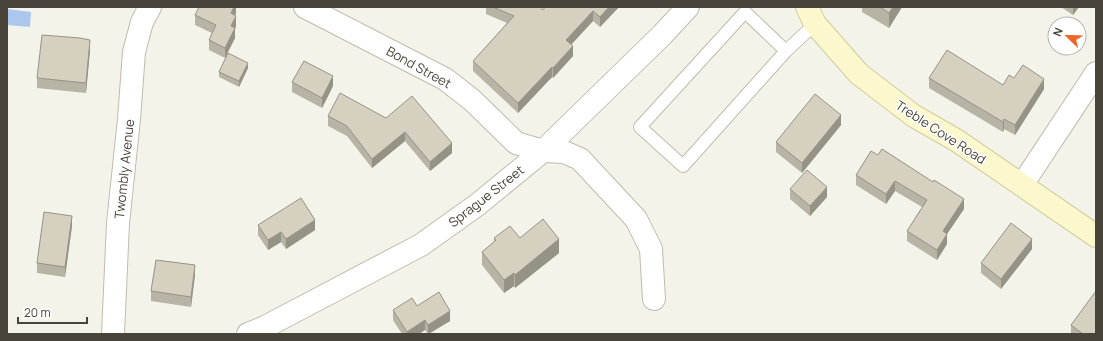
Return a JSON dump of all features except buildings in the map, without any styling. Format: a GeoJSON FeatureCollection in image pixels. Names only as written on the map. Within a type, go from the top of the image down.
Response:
{"type":"FeatureCollection","features":[{"type":"Feature","properties":{"kind":"street","name":"Twombly Avenue"},"geometry":{"type":"LineString","coordinates":[[113,334],[118,223],[129,119],[134,52],[142,22],[150,7]]}},
{"type":"Feature","properties":{"kind":"street","name":"Bond Street"},"geometry":{"type":"LineString","coordinates":[[305,7],[445,79],[472,100],[516,143],[543,151],[564,152],[580,158],[636,219],[651,249],[654,299]]}},
{"type":"Feature","properties":{"kind":"street","name":"Sprague Street"},"geometry":{"type":"LineString","coordinates":[[248,334],[263,328],[421,245],[477,205],[543,151],[662,35],[688,7]]}},
{"type":"Feature","properties":{"kind":"street","name":"Treble Cove Road"},"geometry":{"type":"LineString","coordinates":[[811,16],[859,74],[914,116],[956,140],[1096,236]]}},
{"type":"Feature","properties":{"kind":"street"},"geometry":{"type":"LineString","coordinates":[[1022,185],[1096,73]]}},
{"type":"Feature","properties":{"kind":"lane"},"geometry":{"type":"LineString","coordinates":[[786,51],[745,12],[640,127],[683,166],[786,51],[811,16]]}},
{"type":"Feature","properties":{"kind":"water"},"geometry":{"type":"Polygon","coordinates":[[[7,9],[31,12],[30,27],[7,25],[7,9]]]}}]}
